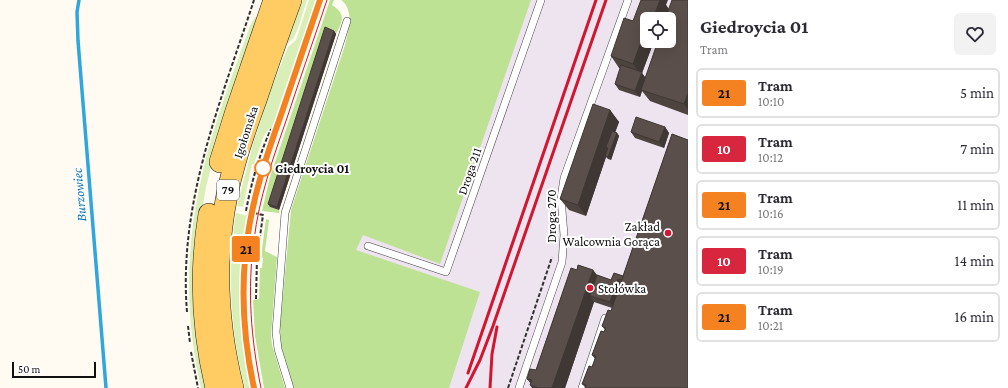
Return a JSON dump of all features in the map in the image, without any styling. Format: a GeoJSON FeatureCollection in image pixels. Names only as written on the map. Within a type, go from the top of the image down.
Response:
{"type":"FeatureCollection","features":[{"type":"Feature","properties":{"kind":"main road","name":"Igołomska"},"geometry":{"type":"LineString","coordinates":[[216,388],[210,359],[204,315],[203,272],[207,224],[222,153],[274,0]]}},
{"type":"Feature","properties":{"kind":"main road","name":"Igołomska"},"geometry":{"type":"LineString","coordinates":[[233,388],[224,348],[219,300],[220,241],[224,213],[235,161],[291,0]]}},
{"type":"Feature","properties":{"kind":"lane","name":"Droga 211"},"geometry":{"type":"LineString","coordinates":[[368,246],[446,272],[541,0]]}},
{"type":"Feature","properties":{"kind":"lane","name":"Droga 270"},"geometry":{"type":"LineString","coordinates":[[519,388],[562,262],[564,235],[561,198],[564,178],[628,0]]}},
{"type":"Feature","properties":{"kind":"lane"},"geometry":{"type":"LineString","coordinates":[[290,388],[278,349],[276,332],[285,213],[347,21]]}},
{"type":"Feature","properties":{"kind":"lane"},"geometry":{"type":"LineString","coordinates":[[582,388],[607,313]]}},
{"type":"Feature","properties":{"kind":"path"},"geometry":{"type":"LineString","coordinates":[[249,17],[254,0]]}},
{"type":"Feature","properties":{"kind":"path"},"geometry":{"type":"LineString","coordinates":[[256,299],[257,258],[264,215],[246,211],[254,175],[271,129]]}},
{"type":"Feature","properties":{"kind":"shaded area"},"geometry":{"type":"Polygon","coordinates":[[[366,0],[688,0],[688,388],[301,388],[366,0]]]}},
{"type":"Feature","properties":{"kind":"green space"},"geometry":{"type":"Polygon","coordinates":[[[303,0],[307,0],[298,29],[282,52],[255,126],[239,183],[233,211],[227,269],[228,298],[233,343],[242,388],[240,388],[232,347],[227,307],[226,266],[229,225],[234,196],[249,138],[269,82],[303,0]]]}},
{"type":"Feature","properties":{"kind":"green space"},"geometry":{"type":"Polygon","coordinates":[[[309,0],[317,0],[273,129],[269,128],[263,138],[254,164],[252,164],[243,207],[237,206],[253,144],[271,89],[288,47],[296,40],[309,0]]]}},
{"type":"Feature","properties":{"kind":"green space"},"geometry":{"type":"Polygon","coordinates":[[[330,0],[334,0],[332,5],[340,12],[342,21],[336,34],[327,31],[270,207],[279,210],[279,213],[262,211],[270,177],[330,0]]]}},
{"type":"Feature","properties":{"kind":"green space"},"geometry":{"type":"Polygon","coordinates":[[[341,0],[531,0],[440,264],[363,235],[356,250],[480,292],[449,388],[294,388],[281,345],[280,326],[291,210],[345,45],[349,27],[349,15],[348,9],[341,0]]]}},
{"type":"Feature","properties":{"kind":"green space"},"geometry":{"type":"Polygon","coordinates":[[[255,17],[258,18],[216,148],[206,187],[199,227],[208,388],[201,388],[192,338],[190,313],[189,288],[191,239],[194,214],[215,127],[228,86],[250,26],[255,17]]]}},
{"type":"Feature","properties":{"kind":"green space"},"geometry":{"type":"Polygon","coordinates":[[[236,213],[248,216],[244,237],[240,302],[241,324],[251,388],[245,388],[233,323],[231,279],[233,235],[236,213]]]}},
{"type":"Feature","properties":{"kind":"green space"},"geometry":{"type":"Polygon","coordinates":[[[266,219],[269,220],[265,251],[277,257],[271,336],[272,345],[285,388],[264,388],[255,336],[253,300],[259,299],[260,268],[262,268],[263,258],[261,257],[266,219]]]}},
{"type":"Feature","properties":{"kind":"building"},"geometry":{"type":"Polygon","coordinates":[[[641,0],[660,0],[656,12],[640,12],[640,45],[633,64],[611,56],[624,18],[633,21],[641,0]]]}},
{"type":"Feature","properties":{"kind":"building"},"geometry":{"type":"Polygon","coordinates":[[[672,0],[688,0],[688,93],[684,104],[641,90],[656,48],[676,48],[676,12],[668,12],[672,0]]]}},
{"type":"Feature","properties":{"kind":"building"},"geometry":{"type":"Polygon","coordinates":[[[325,27],[334,31],[277,207],[268,204],[325,27]]]}},
{"type":"Feature","properties":{"kind":"building"},"geometry":{"type":"Polygon","coordinates":[[[621,65],[642,72],[635,91],[615,84],[621,65]]]}},
{"type":"Feature","properties":{"kind":"building"},"geometry":{"type":"Polygon","coordinates":[[[593,104],[610,110],[578,205],[560,199],[593,104]]]}},
{"type":"Feature","properties":{"kind":"building"},"geometry":{"type":"Polygon","coordinates":[[[636,117],[665,127],[659,142],[631,132],[636,117]]]}},
{"type":"Feature","properties":{"kind":"building"},"geometry":{"type":"Polygon","coordinates":[[[612,131],[617,133],[608,157],[605,156],[608,148],[606,147],[612,131]]]}},
{"type":"Feature","properties":{"kind":"building","name":"Zakład Walcownia Gorąca"},"geometry":{"type":"Polygon","coordinates":[[[672,134],[688,140],[688,388],[585,388],[586,385],[582,384],[589,366],[592,367],[596,356],[592,355],[601,331],[604,332],[606,328],[602,326],[608,310],[611,311],[672,134]]]}},
{"type":"Feature","properties":{"kind":"building"},"geometry":{"type":"Polygon","coordinates":[[[578,265],[593,270],[552,388],[538,388],[530,385],[532,380],[527,379],[530,369],[536,370],[571,268],[577,270],[578,265]]]}},
{"type":"Feature","properties":{"kind":"building"},"geometry":{"type":"Polygon","coordinates":[[[614,273],[623,276],[622,280],[618,279],[610,302],[590,296],[597,275],[611,280],[614,273]]]}},
{"type":"Feature","properties":{"kind":"waterway","name":"Burzowiec"},"geometry":{"type":"LineString","coordinates":[[79,0],[77,12],[78,41],[106,388]]}},
{"type":"Feature","properties":{"kind":"tram line"},"geometry":{"type":"LineString","coordinates":[[254,388],[247,350],[243,292],[250,219],[265,161],[320,0]]}},
{"type":"Feature","properties":{"kind":"tram line","name":"21"},"geometry":{"type":"LineString","coordinates":[[254,388],[248,357],[244,322],[244,270],[246,245],[253,203],[273,137],[320,0]]}},
{"type":"Feature","properties":{"kind":"tram line"},"geometry":{"type":"LineString","coordinates":[[261,388],[251,314],[251,277],[256,224],[272,163],[327,0]]}},
{"type":"Feature","properties":{"kind":"railway"},"geometry":{"type":"LineString","coordinates":[[468,373],[596,0]]}},
{"type":"Feature","properties":{"kind":"railway"},"geometry":{"type":"LineString","coordinates":[[466,388],[480,360],[493,326],[606,0]]}},
{"type":"Feature","properties":{"kind":"railway"},"geometry":{"type":"LineString","coordinates":[[490,388],[492,354],[497,327]]}},
{"type":"Feature","properties":{"kind":"place","name":"Giedroycia 01"},"geometry":{"type":"Point","coordinates":[263,168]}},
{"type":"Feature","properties":{"kind":"place","name":"Zakład Walcownia Gorąca"},"geometry":{"type":"Point","coordinates":[668,233]}},
{"type":"Feature","properties":{"kind":"place","name":"Stołówka"},"geometry":{"type":"Point","coordinates":[590,288]}}]}
